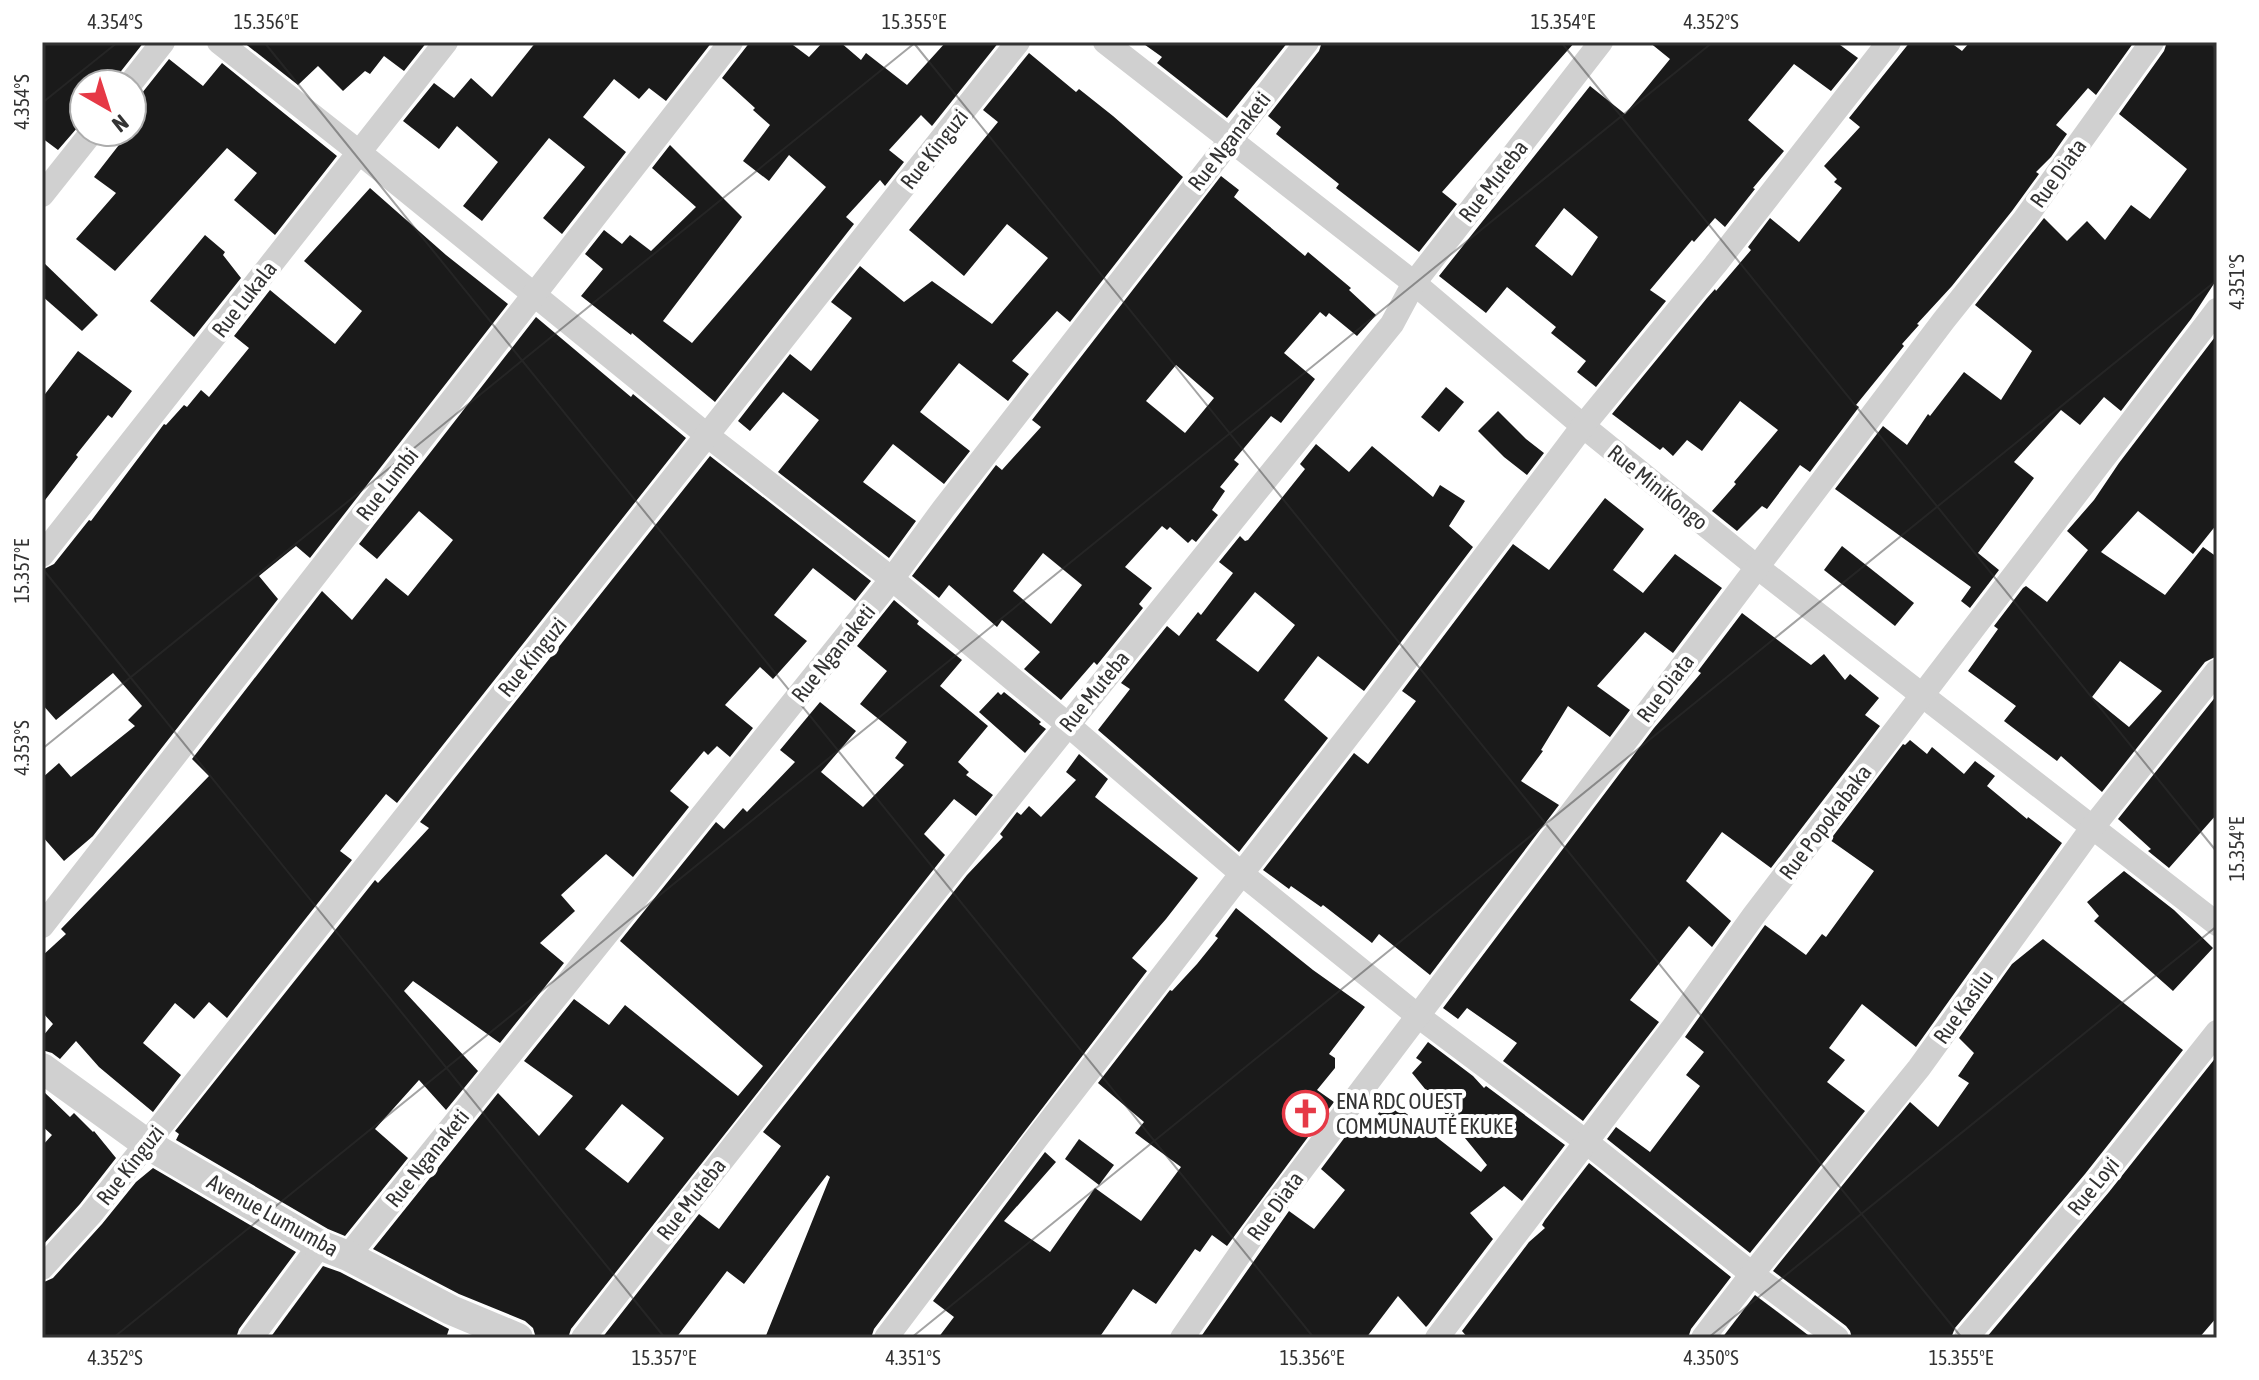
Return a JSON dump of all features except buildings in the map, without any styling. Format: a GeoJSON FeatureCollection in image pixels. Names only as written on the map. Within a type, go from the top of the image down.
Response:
{"type":"FeatureCollection","features":[{"type":"Feature","properties":{"kind":"street"},"geometry":{"type":"LineString","coordinates":[[143,68],[163,42]]}},
{"type":"Feature","properties":{"kind":"street"},"geometry":{"type":"LineString","coordinates":[[219,42],[708,436],[892,579],[1242,874],[1418,1016],[1585,1141],[1837,1338]]}},
{"type":"Feature","properties":{"kind":"street","name":"Rue Lukala"},"geometry":{"type":"LineString","coordinates":[[42,555],[446,42]]}},
{"type":"Feature","properties":{"kind":"street","name":"Rue Lumbi"},"geometry":{"type":"LineString","coordinates":[[42,926],[731,42]]}},
{"type":"Feature","properties":{"kind":"street","name":"Rue Kinguzi"},"geometry":{"type":"LineString","coordinates":[[42,1268],[91,1214],[147,1144],[1018,42]]}},
{"type":"Feature","properties":{"kind":"street","name":"Rue MiniKongo"},"geometry":{"type":"LineString","coordinates":[[1105,42],[1414,283],[1757,567],[2217,924]]}},
{"type":"Feature","properties":{"kind":"street","name":"Rue Nganaketi"},"geometry":{"type":"LineString","coordinates":[[251,1338],[334,1250],[892,579],[1307,42]]}},
{"type":"Feature","properties":{"kind":"street","name":"Rue Muteba"},"geometry":{"type":"LineString","coordinates":[[583,1338],[784,1079],[1067,724],[1392,324],[1414,283],[1601,42]]}},
{"type":"Feature","properties":{"kind":"street"},"geometry":{"type":"LineString","coordinates":[[886,1338],[1583,426],[1715,265],[1889,42]]}},
{"type":"Feature","properties":{"kind":"street","name":"Rue Diata"},"geometry":{"type":"LineString","coordinates":[[1182,1338],[1262,1222],[1944,320],[2024,220],[2152,42]]}},
{"type":"Feature","properties":{"kind":"street"},"geometry":{"type":"LineString","coordinates":[[42,195],[79,148]]}},
{"type":"Feature","properties":{"kind":"street","name":"Rue Popokabaka"},"geometry":{"type":"LineString","coordinates":[[1437,1338],[1922,694],[2217,310]]}},
{"type":"Feature","properties":{"kind":"street","name":"Rue Kasilu"},"geometry":{"type":"LineString","coordinates":[[1703,1338],[1919,1068],[2092,828],[2217,671]]}},
{"type":"Feature","properties":{"kind":"street","name":"Rue Loyi"},"geometry":{"type":"LineString","coordinates":[[1966,1338],[2097,1183],[2217,1032]]}},
{"type":"Feature","properties":{"kind":"street","name":"Avenue Lumumba"},"geometry":{"type":"LineString","coordinates":[[42,1068],[147,1144],[334,1250],[451,1310],[518,1338]]}},
{"type":"Feature","properties":{"kind":"place","name":"ENA RDC OUEST COMMUNAUTÉ EKUKE"},"geometry":{"type":"Point","coordinates":[1305,1114]}}]}
